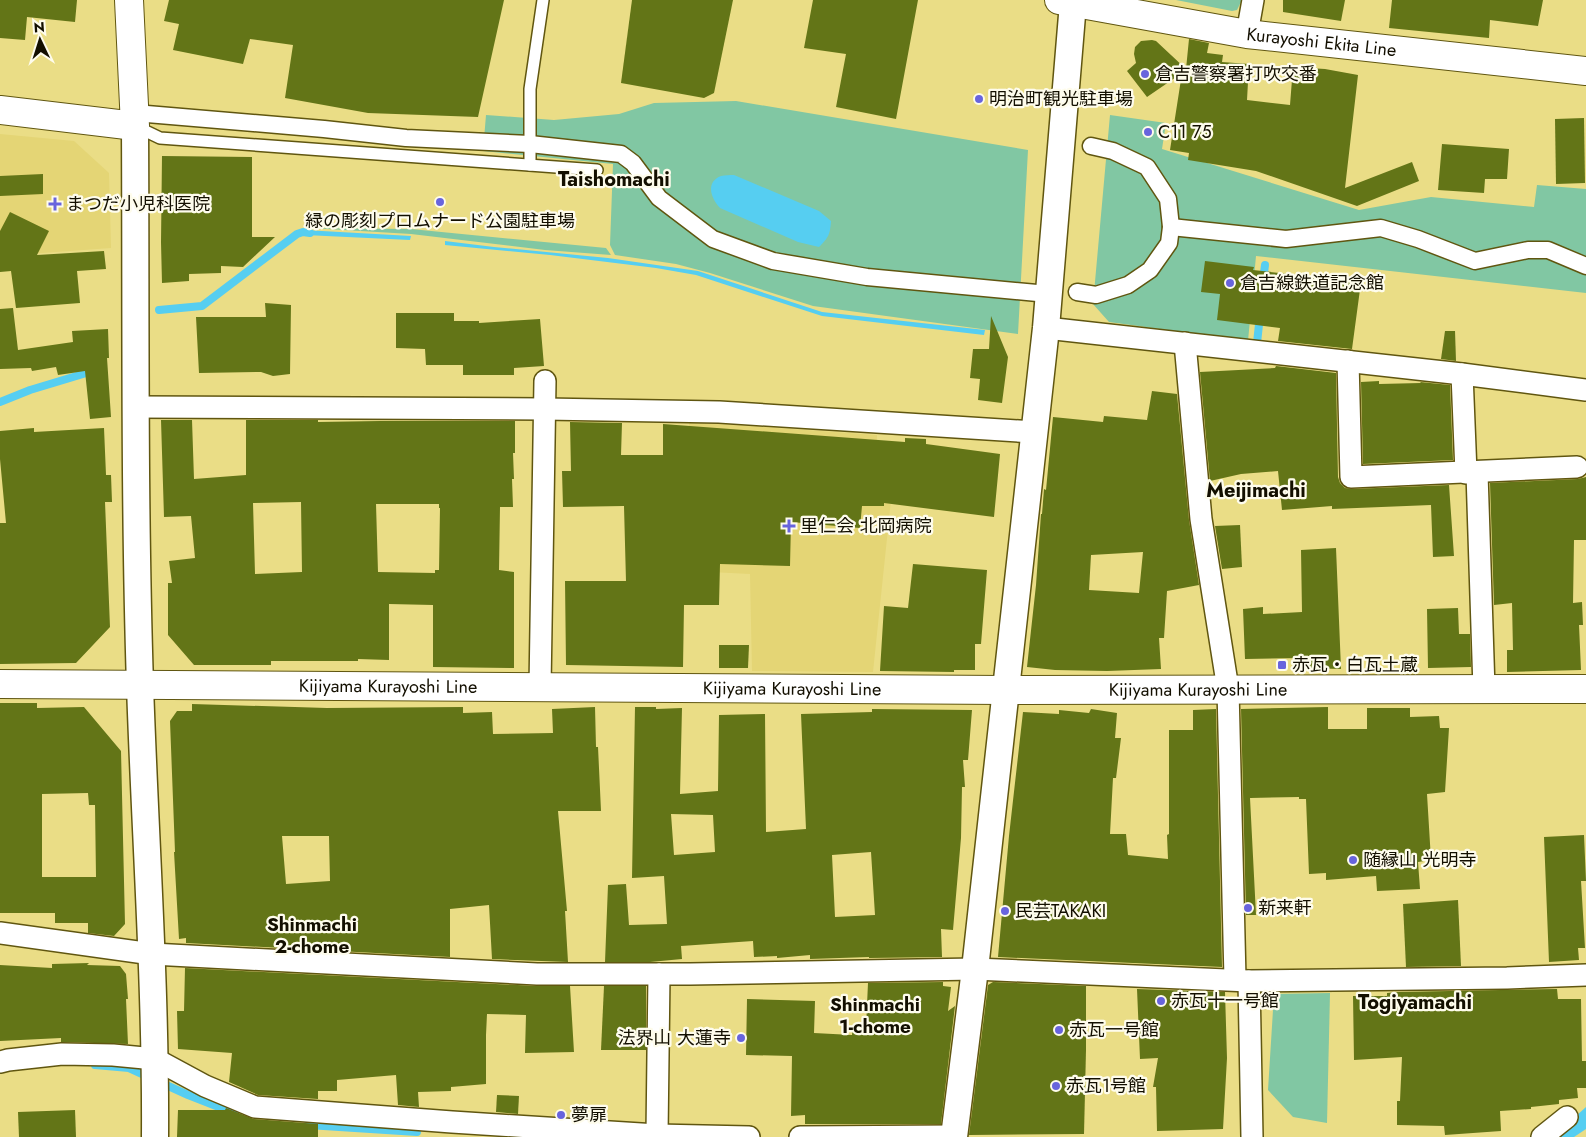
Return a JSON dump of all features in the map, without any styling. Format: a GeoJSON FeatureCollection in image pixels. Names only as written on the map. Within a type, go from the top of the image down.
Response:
{"type":"FeatureCollection","features":[{"type":"Feature","properties":{"kind":"main road"},"geometry":{"type":"LineString","coordinates":[[0,110],[135,120],[129,0]]}},
{"type":"Feature","properties":{"kind":"main road","name":"Kurayoshi Ekita Line"},"geometry":{"type":"LineString","coordinates":[[1066,1],[1247,34],[1586,70]]}},
{"type":"Feature","properties":{"kind":"main road","name":"Kijiyama Kurayoshi Line"},"geometry":{"type":"LineString","coordinates":[[0,684],[1005,690],[1586,689]]}},
{"type":"Feature","properties":{"kind":"street"},"geometry":{"type":"LineString","coordinates":[[1247,34],[1253,0]]}},
{"type":"Feature","properties":{"kind":"street"},"geometry":{"type":"LineString","coordinates":[[800,1137],[954,1136],[975,969],[1046,328],[1066,1]]}},
{"type":"Feature","properties":{"kind":"street"},"geometry":{"type":"LineString","coordinates":[[154,1137],[155,1059],[152,954],[140,684],[136,408],[135,120],[324,129],[406,138],[530,144],[621,154],[633,163],[660,198],[713,240],[774,261],[867,277],[1048,294]]}},
{"type":"Feature","properties":{"kind":"street"},"geometry":{"type":"LineString","coordinates":[[1077,292],[1096,295],[1128,285],[1150,270],[1169,243],[1171,227],[1168,198],[1147,167],[1114,151],[1091,146]]}},
{"type":"Feature","properties":{"kind":"street"},"geometry":{"type":"LineString","coordinates":[[1171,227],[1286,239],[1381,228],[1418,239],[1475,261],[1528,250],[1548,250],[1586,266]]}},
{"type":"Feature","properties":{"kind":"street"},"geometry":{"type":"LineString","coordinates":[[1046,328],[1462,374],[1586,390]]}},
{"type":"Feature","properties":{"kind":"street"},"geometry":{"type":"LineString","coordinates":[[1185,343],[1201,519],[1228,689],[1242,980],[1252,1137]]}},
{"type":"Feature","properties":{"kind":"street"},"geometry":{"type":"LineString","coordinates":[[1348,361],[1351,477],[1577,468]]}},
{"type":"Feature","properties":{"kind":"street"},"geometry":{"type":"LineString","coordinates":[[1462,374],[1471,473],[1484,689]]}},
{"type":"Feature","properties":{"kind":"street"},"geometry":{"type":"LineString","coordinates":[[540,687],[545,381]]}},
{"type":"Feature","properties":{"kind":"street"},"geometry":{"type":"LineString","coordinates":[[136,408],[719,412],[1034,432]]}},
{"type":"Feature","properties":{"kind":"street"},"geometry":{"type":"LineString","coordinates":[[0,933],[152,954],[536,974],[975,969],[1242,980],[1508,978],[1586,975]]}},
{"type":"Feature","properties":{"kind":"street"},"geometry":{"type":"LineString","coordinates":[[657,1135],[659,974]]}},
{"type":"Feature","properties":{"kind":"street"},"geometry":{"type":"LineString","coordinates":[[0,1062],[62,1054],[113,1055],[155,1059],[205,1086],[255,1107],[657,1135],[749,1137]]}},
{"type":"Feature","properties":{"kind":"street"},"geometry":{"type":"LineString","coordinates":[[1544,1132],[1567,1117]]}},
{"type":"Feature","properties":{"kind":"lane"},"geometry":{"type":"LineString","coordinates":[[530,166],[530,89],[543,0]]}},
{"type":"Feature","properties":{"kind":"lane"},"geometry":{"type":"LineString","coordinates":[[135,120],[160,138],[597,170]]}},
{"type":"Feature","properties":{"kind":"shaded area","name":"まつだ小児科医院"},"geometry":{"type":"Polygon","coordinates":[[[0,134],[74,141],[109,173],[111,248],[29,254],[0,234],[0,134]]]}},
{"type":"Feature","properties":{"kind":"shaded area","name":"里仁会 北岡病院"},"geometry":{"type":"Polygon","coordinates":[[[689,422],[877,435],[876,478],[893,481],[873,672],[752,671],[750,574],[691,571],[689,422]]]}},
{"type":"Feature","properties":{"kind":"green space"},"geometry":{"type":"Polygon","coordinates":[[[1176,0],[1242,0],[1237,10],[1232,11],[1176,0]]]}},
{"type":"Feature","properties":{"kind":"green space"},"geometry":{"type":"Polygon","coordinates":[[[736,101],[1028,150],[1018,334],[813,306],[676,264],[615,255],[610,245],[613,164],[483,151],[486,115],[554,120],[619,114],[654,103],[736,101]]]}},
{"type":"Feature","properties":{"kind":"green space"},"geometry":{"type":"Polygon","coordinates":[[[1110,115],[1166,123],[1162,149],[1359,210],[1431,197],[1534,207],[1537,185],[1586,189],[1586,293],[1256,256],[1248,341],[1109,322],[1093,304],[1110,115]]]}},
{"type":"Feature","properties":{"kind":"green space"},"geometry":{"type":"Polygon","coordinates":[[[310,228],[411,229],[606,248],[611,255],[545,250],[411,234],[310,228]]]}},
{"type":"Feature","properties":{"kind":"green space"},"geometry":{"type":"Polygon","coordinates":[[[1330,993],[1327,1123],[1293,1117],[1268,1090],[1274,994],[1330,993]]]}},
{"type":"Feature","properties":{"kind":"water"},"geometry":{"type":"Polygon","coordinates":[[[734,175],[819,211],[831,221],[827,238],[819,247],[798,242],[720,208],[712,196],[711,186],[721,176],[734,175]]]}},
{"type":"Feature","properties":{"kind":"water"},"geometry":{"type":"Polygon","coordinates":[[[304,230],[411,236],[410,240],[305,235],[299,233],[304,230]]]}},
{"type":"Feature","properties":{"kind":"water"},"geometry":{"type":"Polygon","coordinates":[[[445,241],[608,258],[698,271],[822,312],[985,330],[984,335],[822,316],[696,275],[656,268],[550,255],[445,245],[445,241]]]}},
{"type":"Feature","properties":{"kind":"water"},"geometry":{"type":"Polygon","coordinates":[[[1586,1107],[1586,1129],[1574,1137],[1553,1137],[1586,1107]]]}},
{"type":"Feature","properties":{"kind":"building"},"geometry":{"type":"Polygon","coordinates":[[[0,0],[77,0],[75,22],[27,17],[25,40],[0,38],[0,0]]]}},
{"type":"Feature","properties":{"kind":"building"},"geometry":{"type":"Polygon","coordinates":[[[169,0],[504,0],[478,117],[368,113],[285,98],[293,45],[250,39],[243,64],[173,50],[179,24],[164,21],[169,0]]]}},
{"type":"Feature","properties":{"kind":"building"},"geometry":{"type":"Polygon","coordinates":[[[632,0],[733,0],[714,93],[704,98],[621,83],[632,0]]]}},
{"type":"Feature","properties":{"kind":"building"},"geometry":{"type":"Polygon","coordinates":[[[813,0],[918,0],[896,119],[836,107],[846,54],[804,48],[813,0]]]}},
{"type":"Feature","properties":{"kind":"building"},"geometry":{"type":"Polygon","coordinates":[[[1283,0],[1345,0],[1341,21],[1283,12],[1283,0]]]}},
{"type":"Feature","properties":{"kind":"building"},"geometry":{"type":"Polygon","coordinates":[[[1392,0],[1543,0],[1538,26],[1490,20],[1489,38],[1389,28],[1392,0]]]}},
{"type":"Feature","properties":{"kind":"building"},"geometry":{"type":"Polygon","coordinates":[[[1189,39],[1209,43],[1207,53],[1223,55],[1222,62],[1249,64],[1247,100],[1290,105],[1293,67],[1325,69],[1358,75],[1345,188],[1412,162],[1419,181],[1357,206],[1256,171],[1188,160],[1189,153],[1170,150],[1182,73],[1147,97],[1127,71],[1136,63],[1135,47],[1141,41],[1152,40],[1156,41],[1186,69],[1189,39]]]}},
{"type":"Feature","properties":{"kind":"building"},"geometry":{"type":"Polygon","coordinates":[[[1584,118],[1585,183],[1556,184],[1555,119],[1584,118]]]}},
{"type":"Feature","properties":{"kind":"building"},"geometry":{"type":"Polygon","coordinates":[[[1442,144],[1509,149],[1507,179],[1485,179],[1484,193],[1438,190],[1442,144]]]}},
{"type":"Feature","properties":{"kind":"building"},"geometry":{"type":"Polygon","coordinates":[[[162,156],[252,157],[252,237],[275,237],[243,267],[221,266],[221,273],[189,274],[189,281],[162,283],[162,156]]]}},
{"type":"Feature","properties":{"kind":"building"},"geometry":{"type":"Polygon","coordinates":[[[43,174],[43,194],[0,196],[0,176],[43,174]]]}},
{"type":"Feature","properties":{"kind":"building"},"geometry":{"type":"Polygon","coordinates":[[[10,212],[49,231],[37,255],[104,251],[106,269],[77,271],[80,303],[16,308],[11,271],[0,272],[0,231],[10,212]]]}},
{"type":"Feature","properties":{"kind":"building"},"geometry":{"type":"Polygon","coordinates":[[[1205,261],[1254,267],[1253,270],[1361,282],[1352,349],[1278,341],[1280,328],[1217,320],[1220,294],[1201,292],[1205,261]]]}},
{"type":"Feature","properties":{"kind":"building"},"geometry":{"type":"Polygon","coordinates":[[[265,303],[291,305],[290,374],[273,376],[261,372],[199,373],[196,317],[266,317],[265,303]]]}},
{"type":"Feature","properties":{"kind":"building"},"geometry":{"type":"Polygon","coordinates":[[[13,308],[18,350],[73,342],[72,331],[108,329],[109,358],[107,358],[111,417],[90,419],[85,371],[58,375],[56,367],[32,371],[31,368],[0,369],[0,309],[13,308]]]}},
{"type":"Feature","properties":{"kind":"building"},"geometry":{"type":"Polygon","coordinates":[[[396,313],[454,313],[454,321],[479,321],[479,323],[540,319],[544,366],[514,368],[514,375],[463,375],[463,365],[426,365],[425,349],[396,348],[396,313]]]}},
{"type":"Feature","properties":{"kind":"building"},"geometry":{"type":"Polygon","coordinates":[[[991,316],[1008,357],[1002,403],[978,400],[980,379],[970,378],[973,349],[989,349],[991,316]]]}},
{"type":"Feature","properties":{"kind":"building"},"geometry":{"type":"Polygon","coordinates":[[[1445,331],[1455,331],[1456,361],[1441,359],[1445,331]]]}},
{"type":"Feature","properties":{"kind":"building"},"geometry":{"type":"Polygon","coordinates":[[[1276,366],[1336,373],[1338,477],[1340,483],[1345,488],[1449,485],[1454,556],[1433,557],[1431,505],[1332,509],[1332,506],[1282,510],[1278,471],[1241,474],[1210,481],[1200,372],[1275,368],[1276,366]]]}},
{"type":"Feature","properties":{"kind":"building"},"geometry":{"type":"Polygon","coordinates":[[[1379,381],[1379,384],[1420,382],[1450,385],[1453,460],[1363,464],[1361,382],[1379,381]]]}},
{"type":"Feature","properties":{"kind":"building"},"geometry":{"type":"Polygon","coordinates":[[[1152,391],[1177,394],[1189,520],[1199,585],[1167,591],[1164,638],[1159,638],[1161,669],[1107,671],[1055,670],[1027,667],[1041,514],[1044,489],[1046,490],[1053,417],[1103,422],[1104,416],[1147,420],[1152,391]],[[1143,552],[1091,555],[1089,590],[1139,593],[1143,552]]]}},
{"type":"Feature","properties":{"kind":"building"},"geometry":{"type":"Polygon","coordinates":[[[161,420],[192,420],[194,479],[246,475],[246,420],[318,420],[318,422],[515,421],[514,479],[512,479],[513,507],[500,507],[499,570],[514,572],[514,668],[433,667],[433,605],[389,604],[389,660],[271,661],[271,665],[194,665],[168,635],[168,583],[172,583],[169,561],[195,558],[191,516],[164,517],[161,420]],[[301,502],[253,503],[255,574],[302,572],[301,502]],[[376,504],[378,572],[435,573],[435,570],[439,570],[439,504],[376,504]]]}},
{"type":"Feature","properties":{"kind":"building"},"geometry":{"type":"Polygon","coordinates":[[[570,422],[622,423],[621,455],[663,455],[663,424],[905,442],[905,438],[926,439],[926,444],[1000,454],[994,517],[884,503],[884,506],[862,506],[860,528],[791,522],[790,566],[720,564],[719,605],[684,605],[683,667],[566,665],[565,581],[626,581],[624,506],[563,507],[562,471],[571,471],[570,422]]]}},
{"type":"Feature","properties":{"kind":"building"},"geometry":{"type":"Polygon","coordinates":[[[34,428],[34,432],[104,428],[106,475],[111,475],[112,502],[105,502],[110,627],[76,663],[0,664],[0,523],[6,523],[0,459],[0,431],[34,428]]]}},
{"type":"Feature","properties":{"kind":"building"},"geometry":{"type":"Polygon","coordinates":[[[1586,477],[1586,540],[1574,540],[1573,603],[1582,602],[1583,625],[1579,625],[1581,670],[1507,672],[1507,650],[1513,650],[1512,603],[1494,605],[1490,483],[1586,477]]]}},
{"type":"Feature","properties":{"kind":"building"},"geometry":{"type":"Polygon","coordinates":[[[1240,525],[1242,567],[1222,569],[1215,526],[1240,525]]]}},
{"type":"Feature","properties":{"kind":"building"},"geometry":{"type":"Polygon","coordinates":[[[1336,548],[1341,669],[1304,668],[1303,658],[1245,659],[1243,609],[1263,607],[1263,614],[1302,612],[1301,550],[1336,548]]]}},
{"type":"Feature","properties":{"kind":"building"},"geometry":{"type":"Polygon","coordinates":[[[913,564],[987,570],[981,644],[975,644],[975,670],[954,670],[954,672],[880,671],[884,606],[908,608],[913,564]]]}},
{"type":"Feature","properties":{"kind":"building"},"geometry":{"type":"Polygon","coordinates":[[[1458,608],[1459,634],[1470,634],[1471,667],[1428,668],[1427,609],[1458,608]]]}},
{"type":"Feature","properties":{"kind":"building"},"geometry":{"type":"Polygon","coordinates":[[[719,645],[749,645],[748,668],[719,668],[719,645]]]}},
{"type":"Feature","properties":{"kind":"building"},"geometry":{"type":"Polygon","coordinates":[[[0,703],[37,703],[37,708],[84,707],[121,751],[125,924],[114,936],[88,933],[88,923],[55,923],[55,913],[0,913],[0,703]],[[88,793],[42,794],[42,877],[96,877],[95,805],[89,805],[88,793]]]}},
{"type":"Feature","properties":{"kind":"building"},"geometry":{"type":"Polygon","coordinates":[[[192,704],[327,708],[463,707],[463,713],[492,712],[493,734],[553,733],[552,709],[595,707],[601,811],[558,811],[567,911],[565,911],[568,962],[492,959],[489,905],[450,909],[450,957],[186,943],[186,938],[179,939],[170,721],[177,711],[192,711],[192,704]],[[282,836],[286,884],[330,881],[329,836],[282,836]]]}},
{"type":"Feature","properties":{"kind":"building"},"geometry":{"type":"Polygon","coordinates":[[[635,707],[656,707],[656,709],[682,708],[680,794],[718,791],[719,715],[765,714],[766,832],[806,829],[801,714],[872,712],[872,709],[972,710],[968,760],[963,760],[965,787],[962,787],[961,838],[953,930],[941,929],[942,957],[810,959],[810,955],[777,958],[777,956],[754,957],[753,941],[681,946],[682,959],[650,962],[605,962],[608,885],[626,884],[629,925],[667,924],[664,876],[632,878],[635,707]],[[671,814],[674,855],[715,852],[713,815],[671,814]],[[871,852],[832,855],[835,917],[875,915],[871,852]]]}},
{"type":"Feature","properties":{"kind":"building"},"geometry":{"type":"Polygon","coordinates":[[[1328,707],[1328,729],[1367,729],[1367,708],[1410,708],[1410,717],[1439,716],[1440,728],[1449,728],[1445,792],[1427,794],[1431,860],[1418,862],[1420,889],[1377,891],[1376,876],[1326,880],[1326,873],[1309,874],[1306,799],[1299,799],[1299,797],[1250,798],[1256,915],[1246,915],[1241,709],[1328,707]]]}},
{"type":"Feature","properties":{"kind":"building"},"geometry":{"type":"Polygon","coordinates":[[[1091,709],[1117,713],[1115,738],[1121,738],[1116,778],[1113,778],[1110,834],[1126,834],[1128,855],[1168,859],[1169,730],[1193,730],[1193,710],[1216,709],[1222,967],[998,957],[1023,712],[1059,714],[1059,710],[1089,713],[1091,709]]]}},
{"type":"Feature","properties":{"kind":"building"},"geometry":{"type":"Polygon","coordinates":[[[1584,835],[1586,881],[1581,881],[1585,948],[1578,948],[1579,960],[1549,962],[1544,837],[1584,835]]]}},
{"type":"Feature","properties":{"kind":"building"},"geometry":{"type":"Polygon","coordinates":[[[1458,900],[1461,966],[1406,967],[1403,904],[1458,900]]]}},
{"type":"Feature","properties":{"kind":"building"},"geometry":{"type":"Polygon","coordinates":[[[89,963],[87,965],[120,966],[126,974],[128,1044],[61,1042],[61,1038],[0,1041],[0,965],[52,968],[52,964],[89,963]]]}},
{"type":"Feature","properties":{"kind":"building"},"geometry":{"type":"Polygon","coordinates":[[[185,968],[536,986],[570,986],[574,1052],[525,1053],[526,1015],[487,1014],[486,1084],[451,1087],[451,1091],[418,1092],[419,1107],[398,1105],[396,1075],[337,1080],[337,1091],[318,1091],[318,1099],[258,1095],[229,1082],[232,1053],[178,1049],[177,1011],[184,1011],[185,968]]]}},
{"type":"Feature","properties":{"kind":"building"},"geometry":{"type":"Polygon","coordinates":[[[943,982],[943,986],[951,987],[948,1011],[955,1006],[941,1124],[805,1124],[805,1115],[791,1116],[792,1056],[746,1055],[747,999],[815,1001],[814,1033],[852,1035],[853,1026],[866,1027],[868,983],[943,982]]]}},
{"type":"Feature","properties":{"kind":"building"},"geometry":{"type":"Polygon","coordinates":[[[993,982],[1086,986],[1084,1134],[969,1135],[988,985],[993,982]]]}},
{"type":"Feature","properties":{"kind":"building"},"geometry":{"type":"Polygon","coordinates":[[[604,986],[646,986],[646,1050],[601,1050],[604,986]]]}},
{"type":"Feature","properties":{"kind":"building"},"geometry":{"type":"Polygon","coordinates":[[[1137,989],[1225,992],[1227,1058],[1223,1129],[1157,1131],[1156,1087],[1153,1087],[1158,1058],[1140,1059],[1137,989]]]}},
{"type":"Feature","properties":{"kind":"building"},"geometry":{"type":"Polygon","coordinates":[[[1557,989],[1558,999],[1581,999],[1582,1061],[1586,1061],[1586,1088],[1577,1088],[1578,1098],[1559,1100],[1559,1104],[1531,1107],[1531,1109],[1500,1111],[1501,1131],[1445,1135],[1444,1126],[1397,1125],[1397,1101],[1400,1101],[1402,1057],[1354,1060],[1353,996],[1387,996],[1387,993],[1398,992],[1557,989]]]}},
{"type":"Feature","properties":{"kind":"building"},"geometry":{"type":"Polygon","coordinates":[[[497,1095],[519,1096],[518,1114],[496,1112],[497,1095]]]}},
{"type":"Feature","properties":{"kind":"building"},"geometry":{"type":"Polygon","coordinates":[[[226,1108],[254,1119],[318,1124],[318,1137],[177,1137],[178,1110],[225,1110],[226,1108]]]}},
{"type":"Feature","properties":{"kind":"building"},"geometry":{"type":"Polygon","coordinates":[[[75,1110],[76,1137],[19,1137],[18,1112],[75,1110]]]}},
{"type":"Feature","properties":{"kind":"waterway"},"geometry":{"type":"LineString","coordinates":[[159,310],[202,306],[297,234],[303,232],[310,233]]}},
{"type":"Feature","properties":{"kind":"waterway"},"geometry":{"type":"LineString","coordinates":[[1263,281],[1265,265]]}},
{"type":"Feature","properties":{"kind":"waterway"},"geometry":{"type":"LineString","coordinates":[[1257,343],[1260,315]]}},
{"type":"Feature","properties":{"kind":"waterway"},"geometry":{"type":"LineString","coordinates":[[0,402],[30,390],[93,371]]}},
{"type":"Feature","properties":{"kind":"waterway"},"geometry":{"type":"LineString","coordinates":[[95,1065],[129,1068],[188,1095],[234,1113]]}},
{"type":"Feature","properties":{"kind":"waterway"},"geometry":{"type":"LineString","coordinates":[[308,1125],[417,1132]]}},
{"type":"Feature","properties":{"kind":"place","name":"倉吉警察署打吹交番"},"geometry":{"type":"Point","coordinates":[1145,74]}},
{"type":"Feature","properties":{"kind":"place","name":"明治町観光駐車場"},"geometry":{"type":"Point","coordinates":[979,99]}},
{"type":"Feature","properties":{"kind":"place","name":"C11 75"},"geometry":{"type":"Point","coordinates":[1148,132]}},
{"type":"Feature","properties":{"kind":"place","name":"緑の彫刻プロムナード公園駐車場"},"geometry":{"type":"Point","coordinates":[440,202]}},
{"type":"Feature","properties":{"kind":"place","name":"まつだ小児科医院"},"geometry":{"type":"Point","coordinates":[55,204]}},
{"type":"Feature","properties":{"kind":"place","name":"倉吉線鉄道記念館"},"geometry":{"type":"Point","coordinates":[1230,283]}},
{"type":"Feature","properties":{"kind":"place","name":"里仁会 北岡病院"},"geometry":{"type":"Point","coordinates":[789,526]}},
{"type":"Feature","properties":{"kind":"place","name":"赤瓦・白瓦土蔵"},"geometry":{"type":"Point","coordinates":[1282,665]}},
{"type":"Feature","properties":{"kind":"place","name":"随縁山 光明寺"},"geometry":{"type":"Point","coordinates":[1353,860]}},
{"type":"Feature","properties":{"kind":"place","name":"新来軒"},"geometry":{"type":"Point","coordinates":[1248,908]}},
{"type":"Feature","properties":{"kind":"place","name":"民芸TAKAKI"},"geometry":{"type":"Point","coordinates":[1005,911]}},
{"type":"Feature","properties":{"kind":"place","name":"赤瓦十一号館"},"geometry":{"type":"Point","coordinates":[1161,1001]}},
{"type":"Feature","properties":{"kind":"place","name":"赤瓦一号館"},"geometry":{"type":"Point","coordinates":[1059,1030]}},
{"type":"Feature","properties":{"kind":"place","name":"法界山 大蓮寺"},"geometry":{"type":"Point","coordinates":[741,1038]}},
{"type":"Feature","properties":{"kind":"place","name":"赤瓦1号館"},"geometry":{"type":"Point","coordinates":[1056,1086]}},
{"type":"Feature","properties":{"kind":"place","name":"夢扉"},"geometry":{"type":"Point","coordinates":[561,1115]}},
{"type":"Feature","properties":{"kind":"district","name":"Taishomachi"},"geometry":{"type":"Point","coordinates":[614,179]}},
{"type":"Feature","properties":{"kind":"district","name":"Meijimachi"},"geometry":{"type":"Point","coordinates":[1256,490]}},
{"type":"Feature","properties":{"kind":"district","name":"Shinmachi 2-chome"},"geometry":{"type":"Point","coordinates":[312,935]}},
{"type":"Feature","properties":{"kind":"district","name":"Togiyamachi"},"geometry":{"type":"Point","coordinates":[1415,1002]}},
{"type":"Feature","properties":{"kind":"district","name":"Shinmachi 1-chome"},"geometry":{"type":"Point","coordinates":[875,1015]}}]}
